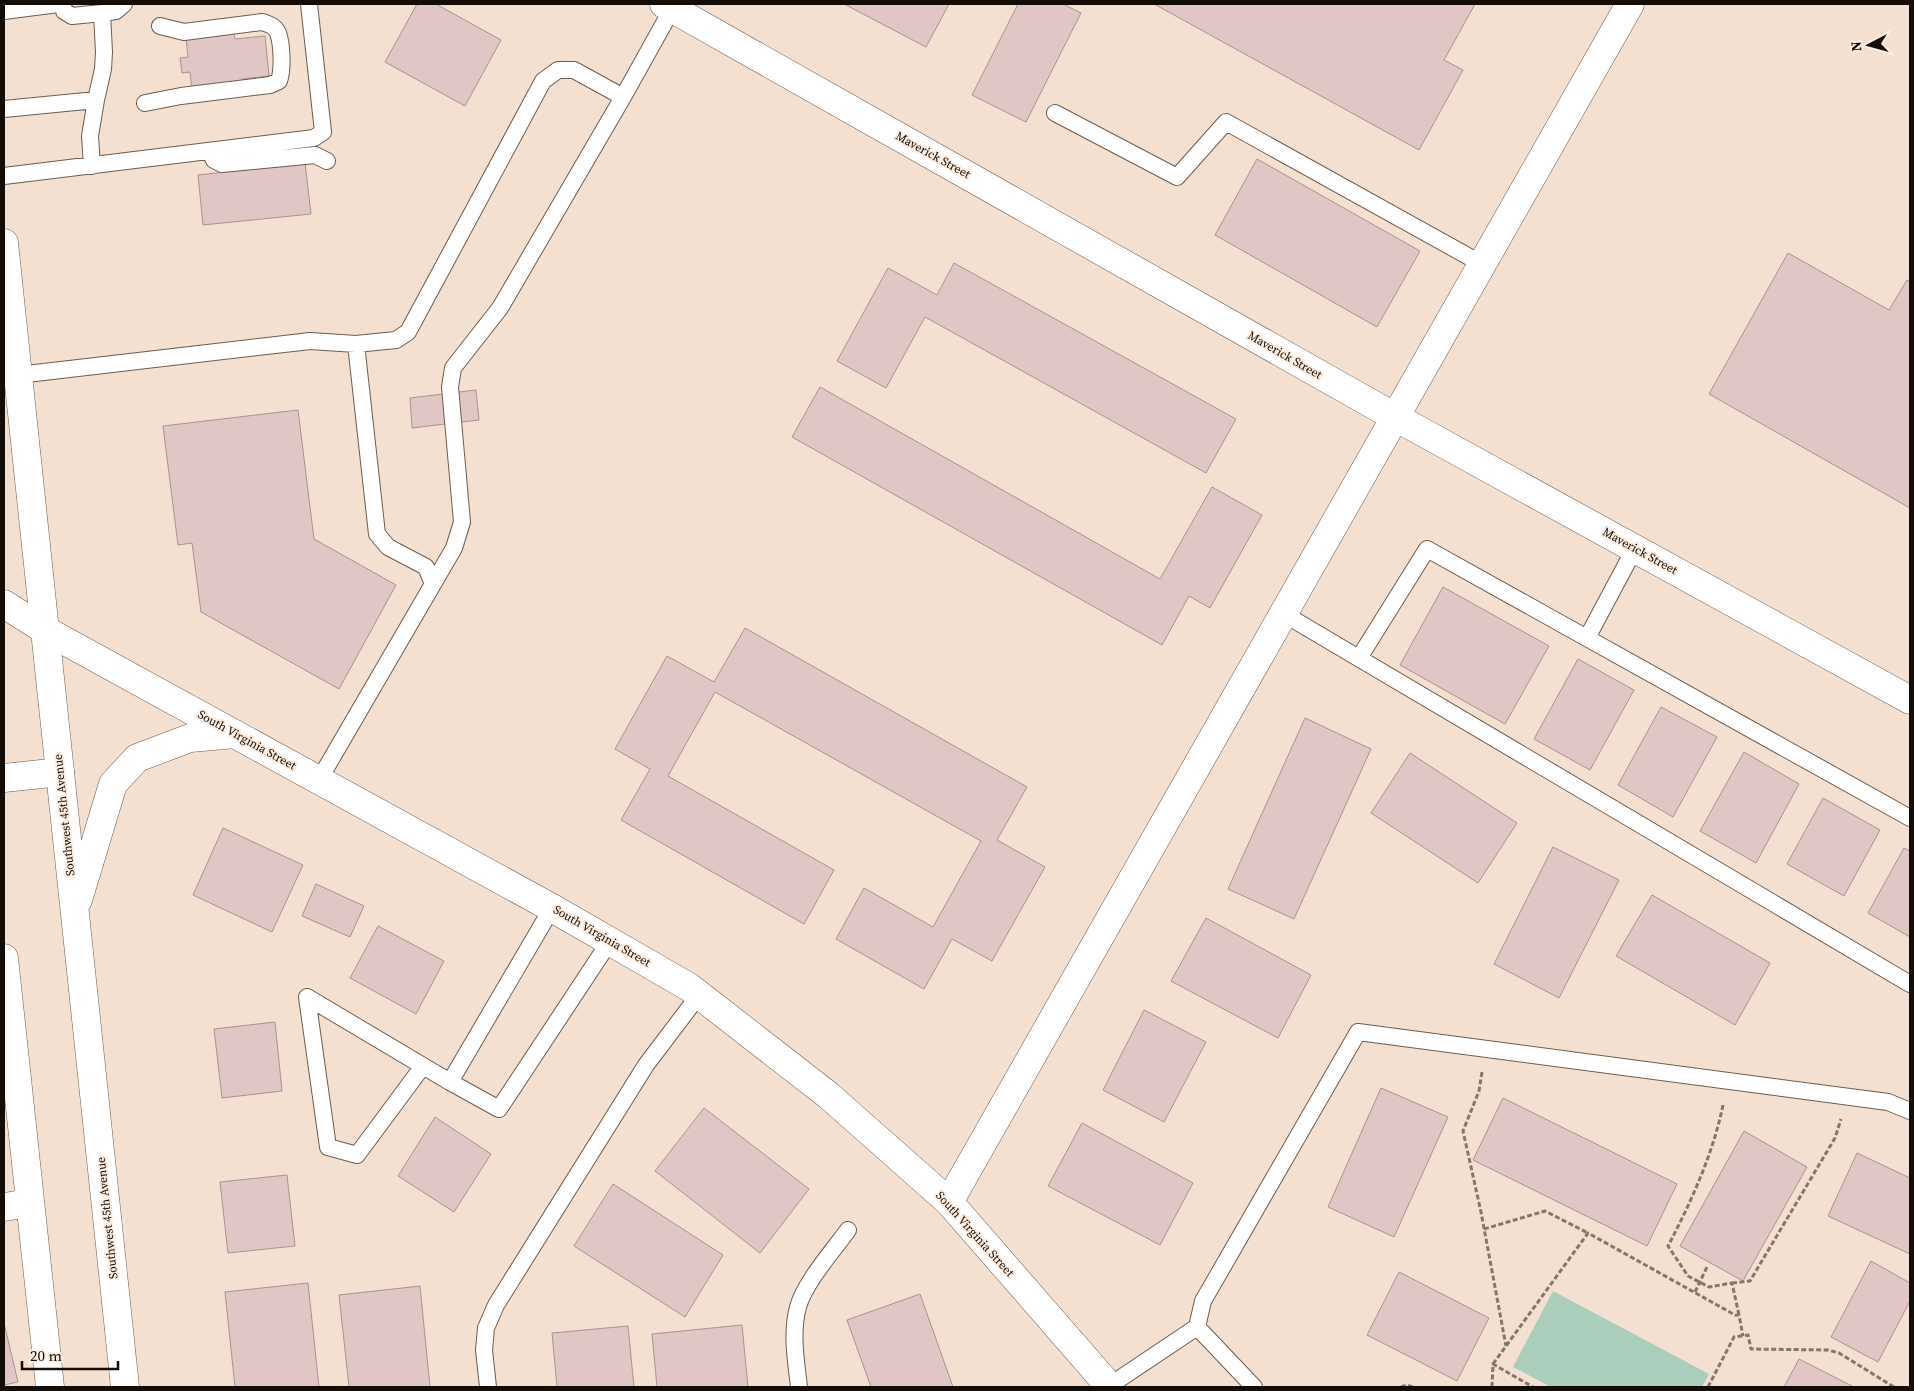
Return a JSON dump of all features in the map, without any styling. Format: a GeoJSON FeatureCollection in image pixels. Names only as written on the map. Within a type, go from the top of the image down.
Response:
{"type":"FeatureCollection","features":[{"type":"Feature","properties":{"kind":"street"},"geometry":{"type":"LineString","coordinates":[[949,1202],[1630,4]]}},
{"type":"Feature","properties":{"kind":"street","name":"Maverick Street"},"geometry":{"type":"LineString","coordinates":[[668,6],[1395,417],[1910,700]]}},
{"type":"Feature","properties":{"kind":"street","name":"Southwest 45th Avenue"},"geometry":{"type":"LineString","coordinates":[[4,243],[8,327],[18,376],[125,1387]]}},
{"type":"Feature","properties":{"kind":"street"},"geometry":{"type":"LineString","coordinates":[[4,426],[18,376]]}},
{"type":"Feature","properties":{"kind":"street","name":"South Virginia Street"},"geometry":{"type":"LineString","coordinates":[[4,604],[45,630],[552,908],[689,987],[828,1094],[949,1202],[1109,1387]]}},
{"type":"Feature","properties":{"kind":"street"},"geometry":{"type":"LineString","coordinates":[[74,911],[113,784],[137,758],[190,738],[235,734]]}},
{"type":"Feature","properties":{"kind":"street"},"geometry":{"type":"LineString","coordinates":[[4,778],[60,772]]}},
{"type":"Feature","properties":{"kind":"street"},"geometry":{"type":"LineString","coordinates":[[4,965],[17,1205],[50,1387]]}},
{"type":"Feature","properties":{"kind":"lane"},"geometry":{"type":"LineString","coordinates":[[4,11],[58,4]]}},
{"type":"Feature","properties":{"kind":"lane"},"geometry":{"type":"LineString","coordinates":[[63,4],[64,11],[72,16],[116,11],[124,4]]}},
{"type":"Feature","properties":{"kind":"lane"},"geometry":{"type":"LineString","coordinates":[[4,176],[314,138],[323,132],[308,4]]}},
{"type":"Feature","properties":{"kind":"lane"},"geometry":{"type":"LineString","coordinates":[[319,780],[454,548],[462,522],[450,387],[454,368],[500,308],[623,97],[668,6]]}},
{"type":"Feature","properties":{"kind":"lane"},"geometry":{"type":"LineString","coordinates":[[92,166],[90,136],[103,69],[102,13]]}},
{"type":"Feature","properties":{"kind":"lane"},"geometry":{"type":"LineString","coordinates":[[145,103],[182,96],[270,85],[279,81],[282,72],[278,32],[271,24],[262,22],[184,32],[160,26]]}},
{"type":"Feature","properties":{"kind":"lane"},"geometry":{"type":"LineString","coordinates":[[18,376],[310,341],[356,344],[396,340],[408,332],[543,80],[558,70],[574,70],[623,97]]}},
{"type":"Feature","properties":{"kind":"lane"},"geometry":{"type":"LineString","coordinates":[[4,108],[96,100]]}},
{"type":"Feature","properties":{"kind":"lane"},"geometry":{"type":"LineString","coordinates":[[1055,113],[1177,177],[1226,122],[1482,264]]}},
{"type":"Feature","properties":{"kind":"lane"},"geometry":{"type":"LineString","coordinates":[[210,151],[214,160],[222,164],[315,154],[327,161]]}},
{"type":"Feature","properties":{"kind":"lane"},"geometry":{"type":"LineString","coordinates":[[356,344],[377,534],[388,547],[426,567],[433,584]]}},
{"type":"Feature","properties":{"kind":"lane"},"geometry":{"type":"LineString","coordinates":[[1587,638],[1635,548]]}},
{"type":"Feature","properties":{"kind":"lane"},"geometry":{"type":"LineString","coordinates":[[1359,658],[1427,549],[1910,818]]}},
{"type":"Feature","properties":{"kind":"lane"},"geometry":{"type":"LineString","coordinates":[[1284,614],[1910,984]]}},
{"type":"Feature","properties":{"kind":"lane"},"geometry":{"type":"LineString","coordinates":[[450,1082],[552,908]]}},
{"type":"Feature","properties":{"kind":"lane"},"geometry":{"type":"LineString","coordinates":[[423,1066],[357,1155],[328,1147],[307,997],[499,1109],[610,941]]}},
{"type":"Feature","properties":{"kind":"lane"},"geometry":{"type":"LineString","coordinates":[[488,1387],[484,1350],[486,1328],[496,1305],[646,1065],[699,995]]}},
{"type":"Feature","properties":{"kind":"lane"},"geometry":{"type":"LineString","coordinates":[[1109,1387],[1197,1327],[1203,1301],[1358,1032],[1888,1102],[1910,1111]]}},
{"type":"Feature","properties":{"kind":"lane"},"geometry":{"type":"LineString","coordinates":[[799,1387],[794,1344],[798,1307],[807,1287],[848,1230]]}},
{"type":"Feature","properties":{"kind":"lane"},"geometry":{"type":"LineString","coordinates":[[1197,1327],[1254,1387]]}},
{"type":"Feature","properties":{"kind":"path"},"geometry":{"type":"LineString","coordinates":[[1487,1049],[1479,1091],[1463,1131],[1506,1346]]}},
{"type":"Feature","properties":{"kind":"path"},"geometry":{"type":"LineString","coordinates":[[1728,1081],[1719,1124],[1687,1209],[1668,1246],[1688,1276],[1709,1287],[1750,1281],[1835,1138],[1848,1097]]}},
{"type":"Feature","properties":{"kind":"path"},"geometry":{"type":"LineString","coordinates":[[1484,1229],[1545,1211],[1735,1315],[1739,1315]]}},
{"type":"Feature","properties":{"kind":"path"},"geometry":{"type":"LineString","coordinates":[[1492,1387],[1493,1364],[1588,1233]]}},
{"type":"Feature","properties":{"kind":"path"},"geometry":{"type":"LineString","coordinates":[[1695,1292],[1707,1267]]}},
{"type":"Feature","properties":{"kind":"path"},"geometry":{"type":"LineString","coordinates":[[1732,1283],[1743,1336]]}},
{"type":"Feature","properties":{"kind":"path"},"geometry":{"type":"LineString","coordinates":[[1708,1387],[1734,1337],[1748,1335],[1751,1349],[1828,1350],[1838,1353],[1894,1387]]}},
{"type":"Feature","properties":{"kind":"path"},"geometry":{"type":"LineString","coordinates":[[1493,1364],[1533,1387]]}},
{"type":"Feature","properties":{"kind":"path"},"geometry":{"type":"LineString","coordinates":[[1401,1387],[1407,1385],[1413,1387]]}},
{"type":"Feature","properties":{"kind":"green space"},"geometry":{"type":"Polygon","coordinates":[[[1553,1291],[1709,1374],[1702,1387],[1551,1387],[1513,1367],[1553,1291]]]}},
{"type":"Feature","properties":{"kind":"building"},"geometry":{"type":"Polygon","coordinates":[[[417,4],[436,4],[501,40],[465,106],[385,62],[417,4]]]}},
{"type":"Feature","properties":{"kind":"building"},"geometry":{"type":"Polygon","coordinates":[[[844,4],[949,4],[926,47],[844,4]]]}},
{"type":"Feature","properties":{"kind":"building"},"geometry":{"type":"Polygon","coordinates":[[[1018,4],[1063,4],[1081,13],[1026,122],[972,95],[1018,4]]]}},
{"type":"Feature","properties":{"kind":"building"},"geometry":{"type":"Polygon","coordinates":[[[1154,4],[1475,4],[1444,60],[1463,70],[1419,150],[1154,4]]]}},
{"type":"Feature","properties":{"kind":"building"},"geometry":{"type":"Polygon","coordinates":[[[234,32],[235,39],[265,36],[269,76],[242,79],[243,85],[192,91],[190,72],[182,73],[180,58],[188,57],[186,38],[234,32]]]}},
{"type":"Feature","properties":{"kind":"building"},"geometry":{"type":"Polygon","coordinates":[[[1257,159],[1420,251],[1377,327],[1215,235],[1257,159]]]}},
{"type":"Feature","properties":{"kind":"building"},"geometry":{"type":"Polygon","coordinates":[[[305,163],[311,214],[203,225],[198,175],[305,163]]]}},
{"type":"Feature","properties":{"kind":"building"},"geometry":{"type":"Polygon","coordinates":[[[1788,253],[1889,310],[1907,280],[1910,282],[1910,508],[1709,394],[1788,253]]]}},
{"type":"Feature","properties":{"kind":"building"},"geometry":{"type":"Polygon","coordinates":[[[954,263],[1236,419],[1206,473],[925,317],[886,388],[837,361],[888,268],[937,295],[954,263]]]}},
{"type":"Feature","properties":{"kind":"building"},"geometry":{"type":"Polygon","coordinates":[[[820,387],[1160,579],[1212,487],[1262,515],[1210,608],[1189,596],[1162,645],[792,437],[820,387]]]}},
{"type":"Feature","properties":{"kind":"building"},"geometry":{"type":"Polygon","coordinates":[[[476,390],[479,420],[412,428],[410,398],[476,390]]]}},
{"type":"Feature","properties":{"kind":"building"},"geometry":{"type":"Polygon","coordinates":[[[298,410],[314,539],[396,585],[339,689],[201,612],[192,543],[178,545],[163,426],[298,410]]]}},
{"type":"Feature","properties":{"kind":"building"},"geometry":{"type":"Polygon","coordinates":[[[1443,587],[1549,646],[1505,724],[1400,665],[1443,587]]]}},
{"type":"Feature","properties":{"kind":"building"},"geometry":{"type":"Polygon","coordinates":[[[745,628],[1027,787],[997,840],[1045,867],[992,961],[952,939],[924,989],[836,939],[864,888],[933,927],[981,841],[715,692],[668,776],[834,870],[804,924],[621,820],[650,769],[615,749],[667,656],[714,682],[745,628]]]}},
{"type":"Feature","properties":{"kind":"building"},"geometry":{"type":"Polygon","coordinates":[[[1578,659],[1634,690],[1590,770],[1534,739],[1578,659]]]}},
{"type":"Feature","properties":{"kind":"building"},"geometry":{"type":"Polygon","coordinates":[[[1661,707],[1717,737],[1673,817],[1618,785],[1661,707]]]}},
{"type":"Feature","properties":{"kind":"building"},"geometry":{"type":"Polygon","coordinates":[[[1305,718],[1371,749],[1294,919],[1228,889],[1305,718]]]}},
{"type":"Feature","properties":{"kind":"building"},"geometry":{"type":"Polygon","coordinates":[[[1744,752],[1799,784],[1756,863],[1700,831],[1744,752]]]}},
{"type":"Feature","properties":{"kind":"building"},"geometry":{"type":"Polygon","coordinates":[[[1410,753],[1517,823],[1478,883],[1371,813],[1410,753]]]}},
{"type":"Feature","properties":{"kind":"building"},"geometry":{"type":"Polygon","coordinates":[[[1823,798],[1880,830],[1844,896],[1787,864],[1823,798]]]}},
{"type":"Feature","properties":{"kind":"building"},"geometry":{"type":"Polygon","coordinates":[[[223,828],[303,865],[272,932],[193,895],[223,828]]]}},
{"type":"Feature","properties":{"kind":"building"},"geometry":{"type":"Polygon","coordinates":[[[1553,847],[1619,880],[1559,998],[1494,964],[1553,847]]]}},
{"type":"Feature","properties":{"kind":"building"},"geometry":{"type":"Polygon","coordinates":[[[1904,848],[1910,851],[1910,937],[1868,913],[1904,848]]]}},
{"type":"Feature","properties":{"kind":"building"},"geometry":{"type":"Polygon","coordinates":[[[316,884],[364,906],[350,937],[302,916],[316,884]]]}},
{"type":"Feature","properties":{"kind":"building"},"geometry":{"type":"Polygon","coordinates":[[[1652,895],[1770,963],[1735,1025],[1616,956],[1652,895]]]}},
{"type":"Feature","properties":{"kind":"building"},"geometry":{"type":"Polygon","coordinates":[[[1206,918],[1311,975],[1278,1038],[1171,981],[1206,918]]]}},
{"type":"Feature","properties":{"kind":"building"},"geometry":{"type":"Polygon","coordinates":[[[378,926],[444,961],[416,1014],[350,978],[378,926]]]}},
{"type":"Feature","properties":{"kind":"building"},"geometry":{"type":"Polygon","coordinates":[[[1144,1010],[1206,1042],[1164,1122],[1103,1090],[1144,1010]]]}},
{"type":"Feature","properties":{"kind":"building"},"geometry":{"type":"Polygon","coordinates":[[[275,1022],[282,1091],[222,1098],[214,1029],[275,1022]]]}},
{"type":"Feature","properties":{"kind":"building"},"geometry":{"type":"Polygon","coordinates":[[[1381,1088],[1448,1117],[1394,1237],[1328,1207],[1381,1088]]]}},
{"type":"Feature","properties":{"kind":"building"},"geometry":{"type":"Polygon","coordinates":[[[1503,1098],[1677,1184],[1647,1246],[1473,1160],[1503,1098]]]}},
{"type":"Feature","properties":{"kind":"building"},"geometry":{"type":"Polygon","coordinates":[[[704,1108],[809,1189],[760,1253],[655,1171],[704,1108]]]}},
{"type":"Feature","properties":{"kind":"building"},"geometry":{"type":"Polygon","coordinates":[[[435,1117],[491,1154],[454,1212],[398,1176],[435,1117]]]}},
{"type":"Feature","properties":{"kind":"building"},"geometry":{"type":"Polygon","coordinates":[[[1082,1123],[1193,1183],[1160,1245],[1048,1186],[1082,1123]]]}},
{"type":"Feature","properties":{"kind":"building"},"geometry":{"type":"Polygon","coordinates":[[[1744,1131],[1807,1167],[1743,1281],[1680,1246],[1744,1131]]]}},
{"type":"Feature","properties":{"kind":"building"},"geometry":{"type":"Polygon","coordinates":[[[1857,1153],[1910,1178],[1910,1254],[1828,1216],[1857,1153]]]}},
{"type":"Feature","properties":{"kind":"building"},"geometry":{"type":"Polygon","coordinates":[[[287,1175],[295,1246],[228,1253],[220,1182],[287,1175]]]}},
{"type":"Feature","properties":{"kind":"building"},"geometry":{"type":"Polygon","coordinates":[[[613,1184],[723,1255],[685,1317],[574,1246],[613,1184]]]}},
{"type":"Feature","properties":{"kind":"building"},"geometry":{"type":"Polygon","coordinates":[[[1871,1261],[1910,1283],[1910,1301],[1878,1362],[1831,1337],[1871,1261]]]}},
{"type":"Feature","properties":{"kind":"building"},"geometry":{"type":"Polygon","coordinates":[[[1399,1272],[1489,1318],[1457,1381],[1367,1335],[1399,1272]]]}},
{"type":"Feature","properties":{"kind":"building"},"geometry":{"type":"Polygon","coordinates":[[[308,1283],[319,1387],[235,1387],[225,1292],[308,1283]]]}},
{"type":"Feature","properties":{"kind":"building"},"geometry":{"type":"Polygon","coordinates":[[[420,1286],[430,1387],[349,1387],[339,1295],[420,1286]]]}},
{"type":"Feature","properties":{"kind":"building"},"geometry":{"type":"Polygon","coordinates":[[[920,1294],[953,1387],[871,1387],[847,1320],[920,1294]]]}},
{"type":"Feature","properties":{"kind":"building"},"geometry":{"type":"Polygon","coordinates":[[[4,1323],[18,1382],[4,1385],[4,1323]]]}},
{"type":"Feature","properties":{"kind":"building"},"geometry":{"type":"Polygon","coordinates":[[[742,1325],[748,1387],[657,1387],[652,1334],[742,1325]]]}},
{"type":"Feature","properties":{"kind":"building"},"geometry":{"type":"Polygon","coordinates":[[[628,1326],[634,1387],[557,1387],[552,1333],[628,1326]]]}},
{"type":"Feature","properties":{"kind":"building"},"geometry":{"type":"Polygon","coordinates":[[[1799,1359],[1854,1387],[1784,1387],[1799,1359]]]}}]}
